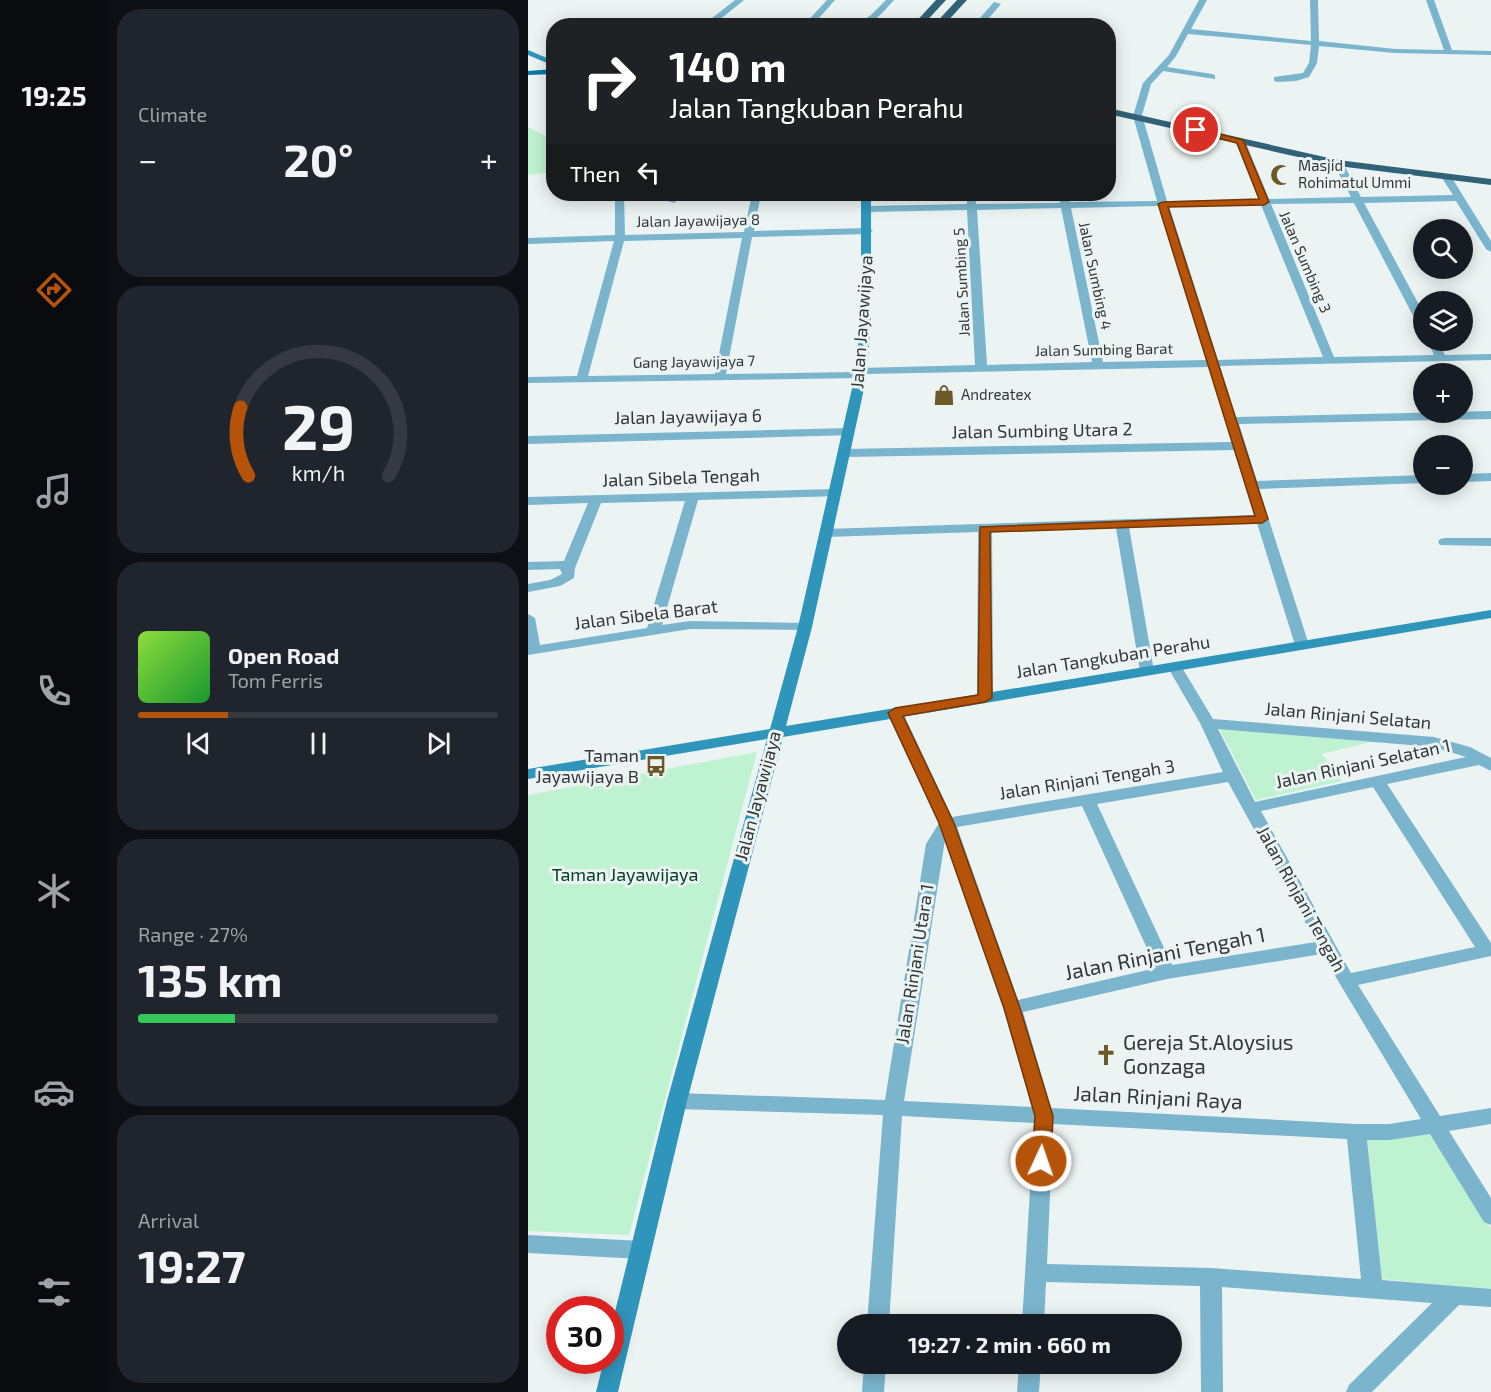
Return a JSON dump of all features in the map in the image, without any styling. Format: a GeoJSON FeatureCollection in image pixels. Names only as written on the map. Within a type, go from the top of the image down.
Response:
{"type":"FeatureCollection","features":[{"type":"Feature","properties":{"kind":"highway"},"geometry":{"type":"LineString","coordinates":[[923,18],[941,0]]}},
{"type":"Feature","properties":{"kind":"highway"},"geometry":{"type":"LineString","coordinates":[[945,18],[962,0]]}},
{"type":"Feature","properties":{"kind":"highway"},"geometry":{"type":"LineString","coordinates":[[1116,113],[1338,163],[1491,182]]}},
{"type":"Feature","properties":{"kind":"main road"},"geometry":{"type":"LineString","coordinates":[[528,52],[546,60]]}},
{"type":"Feature","properties":{"kind":"main road"},"geometry":{"type":"LineString","coordinates":[[528,73],[546,72]]}},
{"type":"Feature","properties":{"kind":"main road","name":"Jalan Jayawijaya"},"geometry":{"type":"LineString","coordinates":[[607,1392],[677,1101],[774,734],[805,627],[834,493],[850,432],[861,373],[866,317],[866,201]]}},
{"type":"Feature","properties":{"kind":"main road","name":"Jalan Tangkuban Perahu"},"geometry":{"type":"LineString","coordinates":[[528,774],[1491,614]]}},
{"type":"Feature","properties":{"kind":"street"},"geometry":{"type":"LineString","coordinates":[[595,0],[604,2]]}},
{"type":"Feature","properties":{"kind":"street"},"geometry":{"type":"LineString","coordinates":[[716,18],[740,0]]}},
{"type":"Feature","properties":{"kind":"street"},"geometry":{"type":"LineString","coordinates":[[814,18],[831,0]]}},
{"type":"Feature","properties":{"kind":"street"},"geometry":{"type":"LineString","coordinates":[[872,18],[890,0]]}},
{"type":"Feature","properties":{"kind":"street"},"geometry":{"type":"LineString","coordinates":[[1203,0],[1172,56],[1147,83],[1138,117],[1163,204],[1302,645]]}},
{"type":"Feature","properties":{"kind":"street"},"geometry":{"type":"LineString","coordinates":[[1277,79],[1306,75],[1316,57],[1313,42],[1314,0]]}},
{"type":"Feature","properties":{"kind":"street"},"geometry":{"type":"LineString","coordinates":[[1430,0],[1449,52]]}},
{"type":"Feature","properties":{"kind":"street"},"geometry":{"type":"LineString","coordinates":[[984,18],[997,4]]}},
{"type":"Feature","properties":{"kind":"street"},"geometry":{"type":"LineString","coordinates":[[1186,31],[1395,51],[1491,53]]}},
{"type":"Feature","properties":{"kind":"street"},"geometry":{"type":"LineString","coordinates":[[1160,68],[1212,77]]}},
{"type":"Feature","properties":{"kind":"street","name":"Jalan Sumbing 3"},"geometry":{"type":"LineString","coordinates":[[1240,141],[1330,360]]}},
{"type":"Feature","properties":{"kind":"street"},"geometry":{"type":"LineString","coordinates":[[1338,163],[1413,304]]}},
{"type":"Feature","properties":{"kind":"street"},"geometry":{"type":"LineString","coordinates":[[1447,178],[1491,249]]}},
{"type":"Feature","properties":{"kind":"street"},"geometry":{"type":"LineString","coordinates":[[867,209],[1460,198]]}},
{"type":"Feature","properties":{"kind":"street"},"geometry":{"type":"LineString","coordinates":[[582,378],[620,238],[619,201]]}},
{"type":"Feature","properties":{"kind":"street"},"geometry":{"type":"LineString","coordinates":[[720,376],[754,201]]}},
{"type":"Feature","properties":{"kind":"street","name":"Jalan Sumbing 5"},"geometry":{"type":"LineString","coordinates":[[972,201],[981,368]]}},
{"type":"Feature","properties":{"kind":"street","name":"Jalan Sumbing 4"},"geometry":{"type":"LineString","coordinates":[[1064,201],[1098,365]]}},
{"type":"Feature","properties":{"kind":"street","name":"Jalan Jayawijaya 8"},"geometry":{"type":"LineString","coordinates":[[528,241],[868,231]]}},
{"type":"Feature","properties":{"kind":"street"},"geometry":{"type":"LineString","coordinates":[[1438,351],[1441,358]]}},
{"type":"Feature","properties":{"kind":"street","name":"Jalan Sumbing Barat"},"geometry":{"type":"LineString","coordinates":[[861,373],[1098,365],[1491,357]]}},
{"type":"Feature","properties":{"kind":"street","name":"Gang Jayawijaya 7"},"geometry":{"type":"LineString","coordinates":[[528,380],[861,373]]}},
{"type":"Feature","properties":{"kind":"street"},"geometry":{"type":"LineString","coordinates":[[1233,421],[1491,415]]}},
{"type":"Feature","properties":{"kind":"street","name":"Jalan Jayawijaya 6"},"geometry":{"type":"LineString","coordinates":[[528,440],[850,432]]}},
{"type":"Feature","properties":{"kind":"street","name":"Jalan Sumbing Utara 2"},"geometry":{"type":"LineString","coordinates":[[845,453],[1240,446]]}},
{"type":"Feature","properties":{"kind":"street"},"geometry":{"type":"LineString","coordinates":[[1473,478],[1491,477]]}},
{"type":"Feature","properties":{"kind":"street"},"geometry":{"type":"LineString","coordinates":[[1252,485],[1413,479]]}},
{"type":"Feature","properties":{"kind":"street","name":"Jalan Sibela Tengah"},"geometry":{"type":"LineString","coordinates":[[528,501],[834,493]]}},
{"type":"Feature","properties":{"kind":"street"},"geometry":{"type":"LineString","coordinates":[[652,630],[693,495]]}},
{"type":"Feature","properties":{"kind":"street"},"geometry":{"type":"LineString","coordinates":[[528,588],[564,581],[569,575],[568,568],[596,499]]}},
{"type":"Feature","properties":{"kind":"street"},"geometry":{"type":"LineString","coordinates":[[826,533],[1262,519]]}},
{"type":"Feature","properties":{"kind":"street"},"geometry":{"type":"LineString","coordinates":[[1122,524],[1147,671]]}},
{"type":"Feature","properties":{"kind":"street"},"geometry":{"type":"LineString","coordinates":[[984,529],[985,698]]}},
{"type":"Feature","properties":{"kind":"street"},"geometry":{"type":"LineString","coordinates":[[1446,542],[1491,542]]}},
{"type":"Feature","properties":{"kind":"street"},"geometry":{"type":"LineString","coordinates":[[528,566],[563,565],[568,568]]}},
{"type":"Feature","properties":{"kind":"street"},"geometry":{"type":"LineString","coordinates":[[528,618],[531,650]]}},
{"type":"Feature","properties":{"kind":"street","name":"Jalan Sibela Barat"},"geometry":{"type":"LineString","coordinates":[[531,650],[652,630],[724,624],[805,627]]}},
{"type":"Feature","properties":{"kind":"street","name":"Jalan Rinjani Tengah"},"geometry":{"type":"LineString","coordinates":[[1174,666],[1208,723],[1233,776],[1346,981],[1491,1216]]}},
{"type":"Feature","properties":{"kind":"street"},"geometry":{"type":"LineString","coordinates":[[895,713],[947,823],[1012,1008],[1044,1116],[1034,1314]]}},
{"type":"Feature","properties":{"kind":"street","name":"Jalan Rinjani Selatan"},"geometry":{"type":"LineString","coordinates":[[1208,723],[1434,742],[1487,762]]}},
{"type":"Feature","properties":{"kind":"street","name":"Jalan Rinjani Selatan 1"},"geometry":{"type":"LineString","coordinates":[[1251,808],[1487,762]]}},
{"type":"Feature","properties":{"kind":"street","name":"Jalan Rinjani Tengah 3"},"geometry":{"type":"LineString","coordinates":[[947,823],[1233,776]]}},
{"type":"Feature","properties":{"kind":"street"},"geometry":{"type":"LineString","coordinates":[[1346,981],[1489,951],[1377,782]]}},
{"type":"Feature","properties":{"kind":"street"},"geometry":{"type":"LineString","coordinates":[[1087,800],[1167,972]]}},
{"type":"Feature","properties":{"kind":"street","name":"Jalan Rinjani Utara 1"},"geometry":{"type":"LineString","coordinates":[[879,1314],[893,1108],[934,844],[947,823]]}},
{"type":"Feature","properties":{"kind":"street","name":"Jalan Rinjani Tengah 1"},"geometry":{"type":"LineString","coordinates":[[1012,1008],[1167,972],[1327,948]]}},
{"type":"Feature","properties":{"kind":"street","name":"Jalan Rinjani Raya"},"geometry":{"type":"LineString","coordinates":[[677,1101],[893,1108],[1356,1132],[1389,1132],[1491,1116]]}},
{"type":"Feature","properties":{"kind":"street"},"geometry":{"type":"LineString","coordinates":[[1356,1132],[1372,1287]]}},
{"type":"Feature","properties":{"kind":"street"},"geometry":{"type":"LineString","coordinates":[[528,1244],[641,1250]]}},
{"type":"Feature","properties":{"kind":"street"},"geometry":{"type":"LineString","coordinates":[[1036,1273],[1211,1277],[1372,1287],[1491,1298]]}},
{"type":"Feature","properties":{"kind":"street"},"geometry":{"type":"LineString","coordinates":[[1211,1277],[1212,1392]]}},
{"type":"Feature","properties":{"kind":"street"},"geometry":{"type":"LineString","coordinates":[[1357,1392],[1454,1296]]}},
{"type":"Feature","properties":{"kind":"street"},"geometry":{"type":"LineString","coordinates":[[873,1392],[874,1374]]}},
{"type":"Feature","properties":{"kind":"street"},"geometry":{"type":"LineString","coordinates":[[1028,1392],[1029,1374]]}},
{"type":"Feature","properties":{"kind":"green space"},"geometry":{"type":"Polygon","coordinates":[[[528,127],[546,136],[546,173],[528,175],[528,127]]]}},
{"type":"Feature","properties":{"kind":"green space"},"geometry":{"type":"Polygon","coordinates":[[[1219,728],[1371,742],[1322,754],[1342,781],[1256,800],[1219,728]]]}},
{"type":"Feature","properties":{"kind":"green space","name":"Taman Jayawijaya"},"geometry":{"type":"Polygon","coordinates":[[[757,752],[629,1235],[528,1231],[528,795],[757,752]]]}},
{"type":"Feature","properties":{"kind":"green space"},"geometry":{"type":"Polygon","coordinates":[[[1434,1133],[1473,1203],[1491,1229],[1491,1290],[1382,1279],[1367,1138],[1434,1133]]]}},
{"type":"Feature","properties":{"kind":"place","name":"Masjid Rohimatul Ummi"},"geometry":{"type":"Point","coordinates":[1281,175]}},
{"type":"Feature","properties":{"kind":"place","name":"Andreatex"},"geometry":{"type":"Point","coordinates":[944,395]}},
{"type":"Feature","properties":{"kind":"place","name":"Taman Jayawijaya B"},"geometry":{"type":"Point","coordinates":[656,766]}},
{"type":"Feature","properties":{"kind":"place","name":"Gereja St.Aloysius Gonzaga"},"geometry":{"type":"Point","coordinates":[1106,1055]}},
{"type":"Feature","properties":{"kind":"route"},"geometry":{"type":"LineString","coordinates":[[1041,1161],[1044,1116],[1012,1008],[947,823],[895,713],[985,698],[984,529],[1262,519],[1163,204],[1264,202],[1240,141],[1196,130]]}}]}
